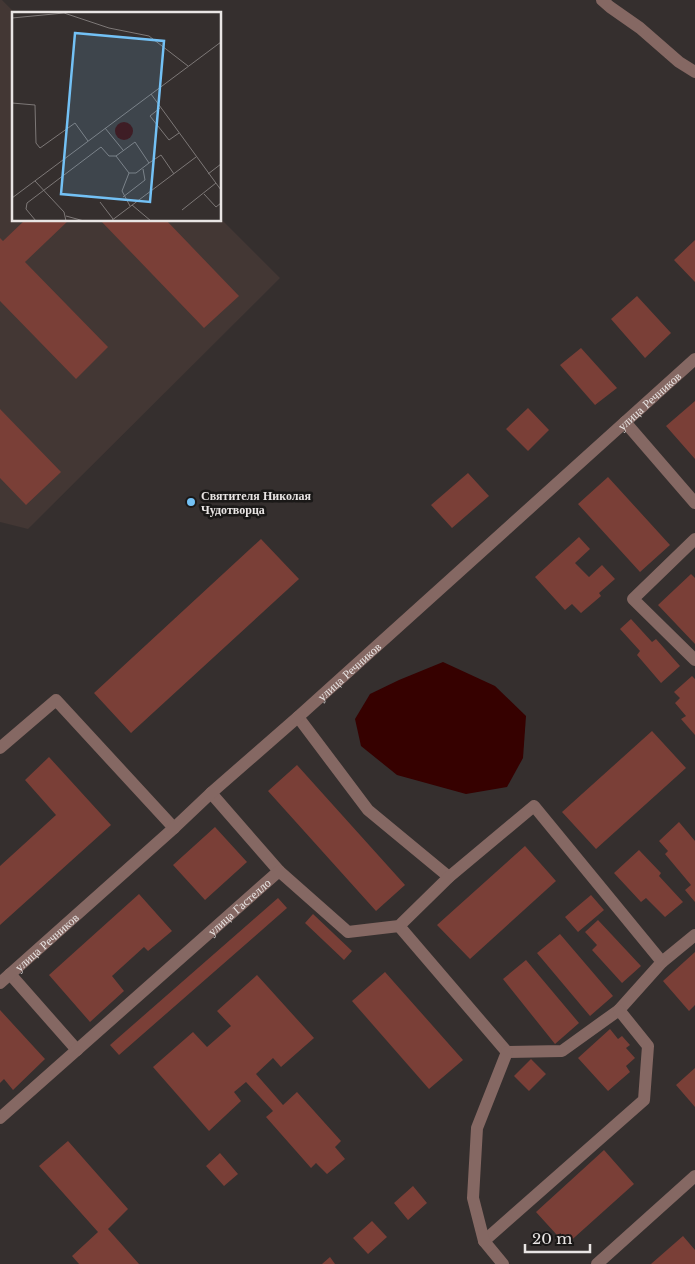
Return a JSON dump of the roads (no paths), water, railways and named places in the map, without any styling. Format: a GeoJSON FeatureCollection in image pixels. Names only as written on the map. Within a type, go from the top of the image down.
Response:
{"type":"FeatureCollection","features":[{"type":"Feature","properties":{"kind":"street"},"geometry":{"type":"LineString","coordinates":[[602,0],[640,28],[679,62],[695,72]]}},
{"type":"Feature","properties":{"kind":"street","name":"улица Речников"},"geometry":{"type":"LineString","coordinates":[[5,979],[695,359]]}},
{"type":"Feature","properties":{"kind":"street"},"geometry":{"type":"LineString","coordinates":[[625,422],[695,503]]}},
{"type":"Feature","properties":{"kind":"street"},"geometry":{"type":"LineString","coordinates":[[695,538],[633,599],[695,660]]}},
{"type":"Feature","properties":{"kind":"street"},"geometry":{"type":"LineString","coordinates":[[0,748],[56,700],[174,828]]}},
{"type":"Feature","properties":{"kind":"street"},"geometry":{"type":"LineString","coordinates":[[298,717],[368,810],[449,876]]}},
{"type":"Feature","properties":{"kind":"street"},"geometry":{"type":"LineString","coordinates":[[211,793],[279,871]]}},
{"type":"Feature","properties":{"kind":"street"},"geometry":{"type":"LineString","coordinates":[[508,1052],[399,926],[449,876],[534,806],[662,962]]}},
{"type":"Feature","properties":{"kind":"street","name":"улица Гастелло"},"geometry":{"type":"LineString","coordinates":[[0,1118],[279,871],[348,932],[399,926]]}},
{"type":"Feature","properties":{"kind":"street"},"geometry":{"type":"LineString","coordinates":[[508,1052],[562,1051],[620,1010],[662,962],[695,935]]}},
{"type":"Feature","properties":{"kind":"street"},"geometry":{"type":"LineString","coordinates":[[5,979],[77,1050]]}},
{"type":"Feature","properties":{"kind":"street"},"geometry":{"type":"LineString","coordinates":[[484,1241],[644,1100],[648,1046],[620,1010]]}},
{"type":"Feature","properties":{"kind":"street"},"geometry":{"type":"LineString","coordinates":[[503,1264],[484,1241],[473,1198],[478,1128],[508,1052]]}},
{"type":"Feature","properties":{"kind":"street"},"geometry":{"type":"LineString","coordinates":[[597,1264],[695,1176]]}},
{"type":"Feature","properties":{"kind":"place","name":"Святителя Николая Чудотворца"},"geometry":{"type":"Point","coordinates":[191,502]}}]}
